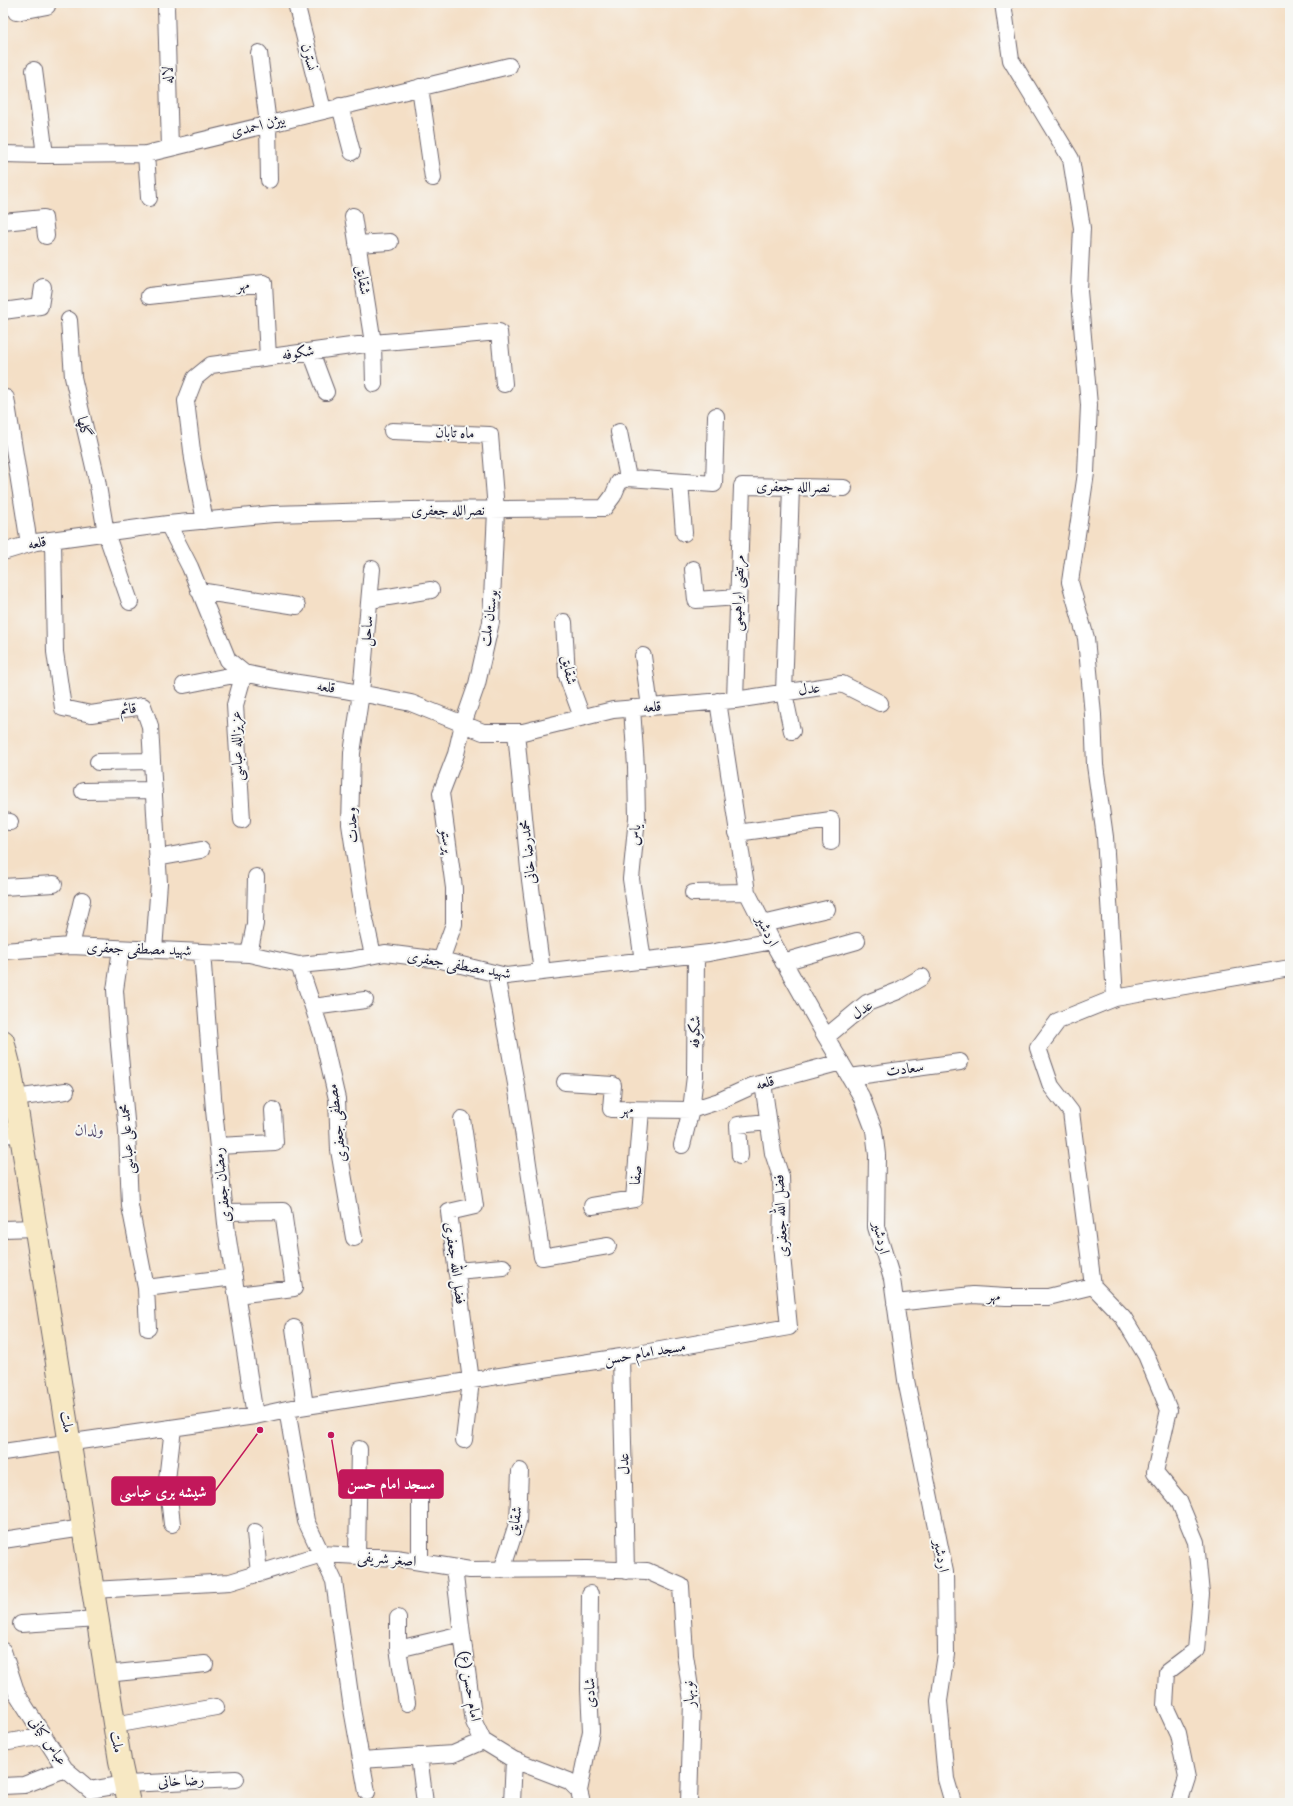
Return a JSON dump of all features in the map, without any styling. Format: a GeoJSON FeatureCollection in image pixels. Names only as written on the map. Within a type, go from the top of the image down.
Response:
{"type":"FeatureCollection","features":[{"type":"Feature","properties":{"kind":"street"},"geometry":{"type":"LineString","coordinates":[[16,3],[16,12],[47,6]]}},
{"type":"Feature","properties":{"kind":"street","name":"لاله"},"geometry":{"type":"LineString","coordinates":[[167,3],[170,148]]}},
{"type":"Feature","properties":{"kind":"street","name":"نسترن"},"geometry":{"type":"LineString","coordinates":[[296,3],[323,110]]}},
{"type":"Feature","properties":{"kind":"street"},"geometry":{"type":"LineString","coordinates":[[1003,3],[1011,60],[1071,159],[1082,228],[1079,291],[1089,405],[1086,474],[1070,582],[1086,638],[1093,716],[1095,766],[1105,837],[1115,998]]}},
{"type":"Feature","properties":{"kind":"street"},"geometry":{"type":"LineString","coordinates":[[259,53],[268,124],[269,180]]}},
{"type":"Feature","properties":{"kind":"street","name":"بیژن احمدی"},"geometry":{"type":"LineString","coordinates":[[3,154],[146,154],[509,66]]}},
{"type":"Feature","properties":{"kind":"street"},"geometry":{"type":"LineString","coordinates":[[34,70],[45,155]]}},
{"type":"Feature","properties":{"kind":"street"},"geometry":{"type":"LineString","coordinates":[[420,87],[433,178]]}},
{"type":"Feature","properties":{"kind":"street"},"geometry":{"type":"LineString","coordinates":[[340,106],[352,152]]}},
{"type":"Feature","properties":{"kind":"street"},"geometry":{"type":"LineString","coordinates":[[146,154],[149,198]]}},
{"type":"Feature","properties":{"kind":"street","name":"شقایق"},"geometry":{"type":"LineString","coordinates":[[353,216],[373,343],[374,384]]}},
{"type":"Feature","properties":{"kind":"street"},"geometry":{"type":"LineString","coordinates":[[3,222],[44,218],[46,236]]}},
{"type":"Feature","properties":{"kind":"street"},"geometry":{"type":"LineString","coordinates":[[357,244],[390,242]]}},
{"type":"Feature","properties":{"kind":"street","name":"مهر"},"geometry":{"type":"LineString","coordinates":[[149,296],[264,283],[268,357]]}},
{"type":"Feature","properties":{"kind":"street"},"geometry":{"type":"LineString","coordinates":[[3,311],[40,306],[43,287]]}},
{"type":"Feature","properties":{"kind":"street","name":"گلها"},"geometry":{"type":"LineString","coordinates":[[69,320],[73,377],[97,480],[106,533],[130,602]]}},
{"type":"Feature","properties":{"kind":"street","name":"شکوفه"},"geometry":{"type":"LineString","coordinates":[[205,521],[193,459],[186,401],[195,378],[211,365],[373,343],[499,332],[504,384]]}},
{"type":"Feature","properties":{"kind":"street"},"geometry":{"type":"LineString","coordinates":[[311,352],[326,392]]}},
{"type":"Feature","properties":{"kind":"street"},"geometry":{"type":"LineString","coordinates":[[6,398],[29,544]]}},
{"type":"Feature","properties":{"kind":"street"},"geometry":{"type":"LineString","coordinates":[[619,432],[628,478],[714,484],[716,416]]}},
{"type":"Feature","properties":{"kind":"street","name":"ماه تابان"},"geometry":{"type":"LineString","coordinates":[[392,431],[490,434],[496,510]]}},
{"type":"Feature","properties":{"kind":"street","name":"نصرالله جعفری"},"geometry":{"type":"LineString","coordinates":[[168,524],[273,514],[604,508],[613,496],[619,482],[628,478]]}},
{"type":"Feature","properties":{"kind":"street"},"geometry":{"type":"LineString","coordinates":[[680,482],[684,533]]}},
{"type":"Feature","properties":{"kind":"street","name":"نصرالله جعفری"},"geometry":{"type":"LineString","coordinates":[[742,486],[844,488]]}},
{"type":"Feature","properties":{"kind":"street","name":"مرتضی ابراهیمی"},"geometry":{"type":"LineString","coordinates":[[735,700],[742,486]]}},
{"type":"Feature","properties":{"kind":"street"},"geometry":{"type":"LineString","coordinates":[[791,487],[784,693],[792,731]]}},
{"type":"Feature","properties":{"kind":"street","name":"بوستان ملت"},"geometry":{"type":"LineString","coordinates":[[462,724],[477,684],[491,622],[496,510]]}},
{"type":"Feature","properties":{"kind":"street","name":"قلعه"},"geometry":{"type":"LineString","coordinates":[[3,552],[29,544],[52,540],[168,524],[190,567],[228,660],[244,673],[411,703],[483,732],[523,732],[613,710],[735,700]]}},
{"type":"Feature","properties":{"kind":"street","name":"قائم"},"geometry":{"type":"LineString","coordinates":[[52,540],[55,652],[63,708],[91,714],[143,706],[150,726],[159,883],[154,950]]}},
{"type":"Feature","properties":{"kind":"street"},"geometry":{"type":"LineString","coordinates":[[693,568],[696,600],[738,597]]}},
{"type":"Feature","properties":{"kind":"street","name":"ساحل"},"geometry":{"type":"LineString","coordinates":[[361,693],[372,569]]}},
{"type":"Feature","properties":{"kind":"street"},"geometry":{"type":"LineString","coordinates":[[370,600],[431,590]]}},
{"type":"Feature","properties":{"kind":"street"},"geometry":{"type":"LineString","coordinates":[[199,591],[297,606]]}},
{"type":"Feature","properties":{"kind":"street","name":"شقایق"},"geometry":{"type":"LineString","coordinates":[[564,622],[567,676],[582,717]]}},
{"type":"Feature","properties":{"kind":"street"},"geometry":{"type":"LineString","coordinates":[[643,656],[650,707]]}},
{"type":"Feature","properties":{"kind":"street"},"geometry":{"type":"LineString","coordinates":[[184,685],[244,673]]}},
{"type":"Feature","properties":{"kind":"street","name":"عزیزالله عباسی"},"geometry":{"type":"LineString","coordinates":[[242,820],[235,705],[244,673]]}},
{"type":"Feature","properties":{"kind":"street","name":"عدل"},"geometry":{"type":"LineString","coordinates":[[735,700],[842,684],[880,703]]}},
{"type":"Feature","properties":{"kind":"street","name":"وحدت"},"geometry":{"type":"LineString","coordinates":[[361,693],[352,753],[350,824],[363,910],[373,955]]}},
{"type":"Feature","properties":{"kind":"street","name":"اردشیر"},"geometry":{"type":"LineString","coordinates":[[718,701],[747,892],[783,962],[862,1096],[874,1130],[877,1155],[876,1227],[892,1279],[906,1380],[945,1572],[946,1654],[939,1701],[945,1773],[953,1803]]}},
{"type":"Feature","properties":{"kind":"street","name":"یاس"},"geometry":{"type":"LineString","coordinates":[[632,708],[636,767],[636,818],[631,880],[643,961]]}},
{"type":"Feature","properties":{"kind":"street","name":"پرستو"},"geometry":{"type":"LineString","coordinates":[[441,960],[454,924],[454,888],[441,793],[456,754],[462,724]]}},
{"type":"Feature","properties":{"kind":"street","name":"محمدرضا خانی"},"geometry":{"type":"LineString","coordinates":[[516,732],[530,880],[542,972]]}},
{"type":"Feature","properties":{"kind":"street"},"geometry":{"type":"LineString","coordinates":[[98,762],[152,761]]}},
{"type":"Feature","properties":{"kind":"street"},"geometry":{"type":"LineString","coordinates":[[83,791],[154,790]]}},
{"type":"Feature","properties":{"kind":"street"},"geometry":{"type":"LineString","coordinates":[[737,832],[831,820],[831,842]]}},
{"type":"Feature","properties":{"kind":"street"},"geometry":{"type":"LineString","coordinates":[[157,858],[201,850]]}},
{"type":"Feature","properties":{"kind":"street"},"geometry":{"type":"LineString","coordinates":[[249,954],[255,924],[256,877]]}},
{"type":"Feature","properties":{"kind":"street"},"geometry":{"type":"LineString","coordinates":[[3,887],[54,884]]}},
{"type":"Feature","properties":{"kind":"street"},"geometry":{"type":"LineString","coordinates":[[693,893],[747,892]]}},
{"type":"Feature","properties":{"kind":"street"},"geometry":{"type":"LineString","coordinates":[[70,946],[82,900]]}},
{"type":"Feature","properties":{"kind":"street"},"geometry":{"type":"LineString","coordinates":[[763,924],[827,909]]}},
{"type":"Feature","properties":{"kind":"street","name":"شهید مصطفی جعفری"},"geometry":{"type":"LineString","coordinates":[[3,951],[70,946],[249,954],[299,965],[350,960],[385,953],[441,960],[506,976],[696,955],[772,941]]}},
{"type":"Feature","properties":{"kind":"street"},"geometry":{"type":"LineString","coordinates":[[783,962],[857,941]]}},
{"type":"Feature","properties":{"kind":"street","name":"محمد علی عباسی"},"geometry":{"type":"LineString","coordinates":[[121,948],[115,990],[127,1131],[130,1206],[146,1288],[148,1328]]}},
{"type":"Feature","properties":{"kind":"street","name":"رمضان جعفری"},"geometry":{"type":"LineString","coordinates":[[202,952],[224,1212],[255,1416]]}},
{"type":"Feature","properties":{"kind":"street","name":"شکوفه"},"geometry":{"type":"LineString","coordinates":[[682,1145],[691,1110],[695,1076],[696,955]]}},
{"type":"Feature","properties":{"kind":"street","name":"مصطفی جعفری"},"geometry":{"type":"LineString","coordinates":[[299,965],[322,1034],[337,1099],[339,1150],[354,1238]]}},
{"type":"Feature","properties":{"kind":"street"},"geometry":{"type":"LineString","coordinates":[[1179,1803],[1187,1778],[1178,1734],[1165,1706],[1167,1672],[1196,1650],[1201,1594],[1196,1542],[1179,1501],[1155,1472],[1169,1410],[1146,1355],[1123,1318],[1093,1286],[1071,1112],[1051,1086],[1038,1048],[1058,1020],[1115,998],[1290,968]]}},
{"type":"Feature","properties":{"kind":"street"},"geometry":{"type":"LineString","coordinates":[[496,974],[516,1084],[542,1257],[608,1246]]}},
{"type":"Feature","properties":{"kind":"street","name":"عدل"},"geometry":{"type":"LineString","coordinates":[[826,1037],[867,1003],[898,991],[922,977]]}},
{"type":"Feature","properties":{"kind":"street"},"geometry":{"type":"LineString","coordinates":[[313,1007],[365,1000]]}},
{"type":"Feature","properties":{"kind":"street","name":"ملت"},"geometry":{"type":"LineString","coordinates":[[3,1041],[7,1072],[15,1098],[12,1134],[36,1228],[114,1725],[127,1794]]}},
{"type":"Feature","properties":{"kind":"street","name":"قلعه"},"geometry":{"type":"LineString","coordinates":[[691,1110],[719,1101],[752,1086],[841,1062]]}},
{"type":"Feature","properties":{"kind":"street","name":"سعادت"},"geometry":{"type":"LineString","coordinates":[[850,1077],[960,1062]]}},
{"type":"Feature","properties":{"kind":"street","name":"مهر"},"geometry":{"type":"LineString","coordinates":[[564,1082],[613,1085],[611,1109],[691,1110]]}},
{"type":"Feature","properties":{"kind":"street","name":"فضل الله جعفری"},"geometry":{"type":"LineString","coordinates":[[762,1083],[772,1154],[781,1177],[781,1245],[789,1327]]}},
{"type":"Feature","properties":{"kind":"street"},"geometry":{"type":"LineString","coordinates":[[15,1098],[66,1090]]}},
{"type":"Feature","properties":{"kind":"street"},"geometry":{"type":"LineString","coordinates":[[218,1146],[275,1143],[273,1110]]}},
{"type":"Feature","properties":{"kind":"street","name":"صفا"},"geometry":{"type":"LineString","coordinates":[[592,1206],[634,1199],[641,1110]]}},
{"type":"Feature","properties":{"kind":"street","name":"فضل الله جعفری"},"geometry":{"type":"LineString","coordinates":[[462,1119],[475,1206],[449,1212],[471,1381],[464,1440]]}},
{"type":"Feature","properties":{"kind":"street"},"geometry":{"type":"LineString","coordinates":[[740,1156],[738,1125],[768,1122]]}},
{"type":"Feature","properties":{"kind":"street"},"geometry":{"type":"LineString","coordinates":[[224,1212],[283,1211],[294,1288],[237,1295]]}},
{"type":"Feature","properties":{"kind":"street"},"geometry":{"type":"LineString","coordinates":[[3,1229],[36,1228]]}},
{"type":"Feature","properties":{"kind":"street"},"geometry":{"type":"LineString","coordinates":[[456,1271],[503,1267]]}},
{"type":"Feature","properties":{"kind":"street"},"geometry":{"type":"LineString","coordinates":[[146,1288],[234,1277]]}},
{"type":"Feature","properties":{"kind":"street","name":"مهر"},"geometry":{"type":"LineString","coordinates":[[895,1303],[973,1295],[1048,1297],[1093,1286]]}},
{"type":"Feature","properties":{"kind":"street","name":"مسجد امام حسن"},"geometry":{"type":"LineString","coordinates":[[3,1452],[70,1444],[255,1416],[287,1409],[621,1357],[789,1327]]}},
{"type":"Feature","properties":{"kind":"street"},"geometry":{"type":"LineString","coordinates":[[294,1328],[306,1406]]}},
{"type":"Feature","properties":{"kind":"street","name":"عدل"},"geometry":{"type":"LineString","coordinates":[[621,1357],[626,1571]]}},
{"type":"Feature","properties":{"kind":"street"},"geometry":{"type":"LineString","coordinates":[[287,1409],[306,1521],[334,1581],[352,1709],[368,1792]]}},
{"type":"Feature","properties":{"kind":"street"},"geometry":{"type":"LineString","coordinates":[[172,1524],[167,1480],[173,1428]]}},
{"type":"Feature","properties":{"kind":"street"},"geometry":{"type":"LineString","coordinates":[[358,1556],[359,1449]]}},
{"type":"Feature","properties":{"kind":"street","name":"شقایق"},"geometry":{"type":"LineString","coordinates":[[502,1570],[518,1522],[520,1471]]}},
{"type":"Feature","properties":{"kind":"street"},"geometry":{"type":"LineString","coordinates":[[420,1494],[420,1562]]}},
{"type":"Feature","properties":{"kind":"street"},"geometry":{"type":"LineString","coordinates":[[3,1540],[83,1528]]}},
{"type":"Feature","properties":{"kind":"street"},"geometry":{"type":"LineString","coordinates":[[255,1532],[259,1574]]}},
{"type":"Feature","properties":{"kind":"street","name":"اصغر شریفی"},"geometry":{"type":"LineString","coordinates":[[93,1590],[230,1582],[322,1554],[396,1558],[470,1570],[587,1569],[647,1571],[681,1586]]}},
{"type":"Feature","properties":{"kind":"street","name":"امام حسن (ع)"},"geometry":{"type":"LineString","coordinates":[[454,1568],[474,1722],[483,1741],[514,1760],[569,1780],[581,1797]]}},
{"type":"Feature","properties":{"kind":"street","name":"نوبهار"},"geometry":{"type":"LineString","coordinates":[[681,1586],[685,1656],[692,1701],[689,1803]]}},
{"type":"Feature","properties":{"kind":"street","name":"شادی"},"geometry":{"type":"LineString","coordinates":[[581,1797],[591,1731],[589,1689],[590,1594]]}},
{"type":"Feature","properties":{"kind":"street"},"geometry":{"type":"LineString","coordinates":[[398,1618],[398,1649],[406,1703]]}},
{"type":"Feature","properties":{"kind":"street"},"geometry":{"type":"LineString","coordinates":[[21,1624],[98,1619]]}},
{"type":"Feature","properties":{"kind":"street"},"geometry":{"type":"LineString","coordinates":[[398,1649],[462,1634]]}},
{"type":"Feature","properties":{"kind":"street","name":"عباس کیانی"},"geometry":{"type":"LineString","coordinates":[[3,1651],[17,1694],[65,1769],[90,1790],[127,1794]]}},
{"type":"Feature","properties":{"kind":"street"},"geometry":{"type":"LineString","coordinates":[[106,1674],[205,1664]]}},
{"type":"Feature","properties":{"kind":"street"},"geometry":{"type":"LineString","coordinates":[[114,1725],[216,1707]]}},
{"type":"Feature","properties":{"kind":"street"},"geometry":{"type":"LineString","coordinates":[[3,1743],[44,1736]]}},
{"type":"Feature","properties":{"kind":"street"},"geometry":{"type":"LineString","coordinates":[[361,1760],[453,1754],[483,1741]]}},
{"type":"Feature","properties":{"kind":"street"},"geometry":{"type":"LineString","coordinates":[[419,1756],[425,1803]]}},
{"type":"Feature","properties":{"kind":"street"},"geometry":{"type":"LineString","coordinates":[[512,1803],[514,1760]]}},
{"type":"Feature","properties":{"kind":"street"},"geometry":{"type":"LineString","coordinates":[[3,1786],[24,1785],[65,1769]]}},
{"type":"Feature","properties":{"kind":"street","name":"رضا خانی"},"geometry":{"type":"LineString","coordinates":[[127,1794],[236,1778]]}},
{"type":"Feature","properties":{"kind":"place","name":"شیشه بری عباسی"},"geometry":{"type":"Point","coordinates":[260,1430]}},
{"type":"Feature","properties":{"kind":"place","name":"مسجد امام حسن"},"geometry":{"type":"Point","coordinates":[331,1435]}},
{"type":"Feature","properties":{"kind":"district","name":"ولدان"},"geometry":{"type":"Point","coordinates":[89,1130]}}]}
